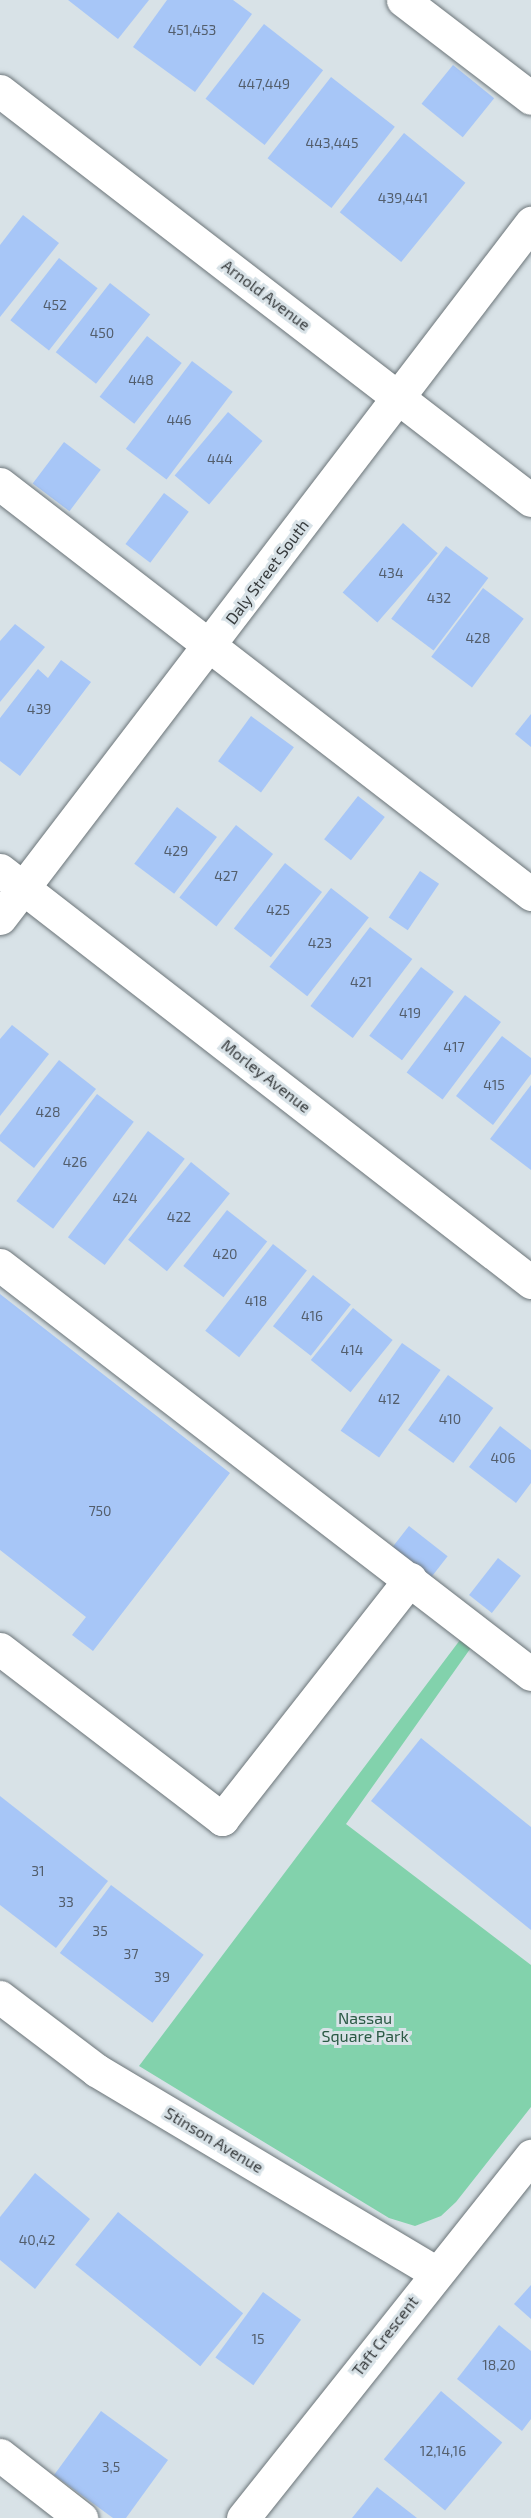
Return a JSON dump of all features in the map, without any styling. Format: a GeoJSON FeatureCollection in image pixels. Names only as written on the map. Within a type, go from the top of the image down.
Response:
{"type":"FeatureCollection","features":[{"type":"Feature","properties":{"kind":"street"},"geometry":{"type":"LineString","coordinates":[[404,0],[531,98]]}},
{"type":"Feature","properties":{"kind":"street","name":"Arnold Avenue"},"geometry":{"type":"LineString","coordinates":[[0,91],[531,500]]}},
{"type":"Feature","properties":{"kind":"street","name":"Daly Street South"},"geometry":{"type":"LineString","coordinates":[[0,918],[12,879],[210,648],[531,223]]}},
{"type":"Feature","properties":{"kind":"street"},"geometry":{"type":"LineString","coordinates":[[0,484],[531,894]]}},
{"type":"Feature","properties":{"kind":"street","name":"Morley Avenue"},"geometry":{"type":"LineString","coordinates":[[12,879],[531,1282]]}},
{"type":"Feature","properties":{"kind":"street"},"geometry":{"type":"LineString","coordinates":[[0,1266],[531,1674]]}},
{"type":"Feature","properties":{"kind":"street"},"geometry":{"type":"LineString","coordinates":[[0,1648],[222,1819],[410,1579]]}},
{"type":"Feature","properties":{"kind":"street","name":"Stinson Avenue"},"geometry":{"type":"LineString","coordinates":[[0,1998],[96,2070],[435,2272]]}},
{"type":"Feature","properties":{"kind":"street","name":"Taft Crescent"},"geometry":{"type":"LineString","coordinates":[[243,2518],[435,2272],[531,2157]]}},
{"type":"Feature","properties":{"kind":"street"},"geometry":{"type":"LineString","coordinates":[[0,2455],[81,2518]]}},
{"type":"Feature","properties":{"kind":"green space","name":"Nassau Square Park"},"geometry":{"type":"Polygon","coordinates":[[[463,1636],[475,1642],[346,1824],[531,1965],[531,2107],[456,2202],[441,2216],[415,2226],[389,2218],[139,2066],[463,1636]]]}},
{"type":"Feature","properties":{"kind":"building"},"geometry":{"type":"Polygon","coordinates":[[[68,0],[149,0],[118,39],[68,0]]]}},
{"type":"Feature","properties":{"kind":"building"},"geometry":{"type":"Polygon","coordinates":[[[167,0],[233,0],[252,14],[195,92],[133,47],[167,0]]]}},
{"type":"Feature","properties":{"kind":"building"},"geometry":{"type":"Polygon","coordinates":[[[264,24],[323,70],[265,145],[206,99],[264,24]]]}},
{"type":"Feature","properties":{"kind":"building"},"geometry":{"type":"Polygon","coordinates":[[[453,65],[494,98],[463,137],[422,104],[453,65]]]}},
{"type":"Feature","properties":{"kind":"building"},"geometry":{"type":"Polygon","coordinates":[[[331,77],[395,127],[331,208],[268,158],[331,77]]]}},
{"type":"Feature","properties":{"kind":"building"},"geometry":{"type":"Polygon","coordinates":[[[404,133],[465,183],[401,262],[340,212],[404,133]]]}},
{"type":"Feature","properties":{"kind":"building"},"geometry":{"type":"Polygon","coordinates":[[[23,215],[59,243],[0,317],[0,245],[23,215]]]}},
{"type":"Feature","properties":{"kind":"building"},"geometry":{"type":"Polygon","coordinates":[[[59,258],[98,288],[49,350],[10,320],[59,258]]]}},
{"type":"Feature","properties":{"kind":"building"},"geometry":{"type":"Polygon","coordinates":[[[110,283],[150,314],[96,384],[56,352],[110,283]]]}},
{"type":"Feature","properties":{"kind":"building"},"geometry":{"type":"Polygon","coordinates":[[[147,336],[182,363],[134,424],[100,397],[147,336]]]}},
{"type":"Feature","properties":{"kind":"building"},"geometry":{"type":"Polygon","coordinates":[[[192,361],[233,392],[167,480],[126,449],[192,361]]]}},
{"type":"Feature","properties":{"kind":"building"},"geometry":{"type":"Polygon","coordinates":[[[228,412],[262,441],[209,505],[175,476],[228,412]]]}},
{"type":"Feature","properties":{"kind":"building"},"geometry":{"type":"Polygon","coordinates":[[[64,442],[101,470],[69,511],[33,484],[64,442]]]}},
{"type":"Feature","properties":{"kind":"building"},"geometry":{"type":"Polygon","coordinates":[[[164,493],[189,512],[150,563],[125,544],[164,493]]]}},
{"type":"Feature","properties":{"kind":"building"},"geometry":{"type":"Polygon","coordinates":[[[403,523],[438,553],[377,623],[343,592],[403,523]]]}},
{"type":"Feature","properties":{"kind":"building"},"geometry":{"type":"Polygon","coordinates":[[[446,546],[488,578],[434,651],[391,619],[446,546]]]}},
{"type":"Feature","properties":{"kind":"building"},"geometry":{"type":"Polygon","coordinates":[[[483,588],[524,619],[472,687],[431,657],[483,588]]]}},
{"type":"Feature","properties":{"kind":"building"},"geometry":{"type":"Polygon","coordinates":[[[15,624],[45,647],[0,702],[0,641],[15,624]]]}},
{"type":"Feature","properties":{"kind":"building"},"geometry":{"type":"Polygon","coordinates":[[[61,660],[91,682],[20,776],[0,761],[0,718],[38,669],[48,678],[61,660]]]}},
{"type":"Feature","properties":{"kind":"building"},"geometry":{"type":"Polygon","coordinates":[[[531,714],[531,747],[515,734],[531,714]]]}},
{"type":"Feature","properties":{"kind":"building"},"geometry":{"type":"Polygon","coordinates":[[[251,716],[294,747],[261,792],[218,761],[251,716]]]}},
{"type":"Feature","properties":{"kind":"building"},"geometry":{"type":"Polygon","coordinates":[[[358,796],[385,817],[351,860],[324,839],[358,796]]]}},
{"type":"Feature","properties":{"kind":"building"},"geometry":{"type":"Polygon","coordinates":[[[177,807],[217,837],[174,894],[134,864],[177,807]]]}},
{"type":"Feature","properties":{"kind":"building"},"geometry":{"type":"Polygon","coordinates":[[[236,825],[273,854],[216,926],[179,897],[236,825]]]}},
{"type":"Feature","properties":{"kind":"building"},"geometry":{"type":"Polygon","coordinates":[[[285,863],[322,892],[271,957],[234,928],[285,863]]]}},
{"type":"Feature","properties":{"kind":"building"},"geometry":{"type":"Polygon","coordinates":[[[420,871],[439,884],[408,930],[389,917],[420,871]]]}},
{"type":"Feature","properties":{"kind":"building"},"geometry":{"type":"Polygon","coordinates":[[[331,888],[369,918],[307,996],[269,967],[331,888]]]}},
{"type":"Feature","properties":{"kind":"building"},"geometry":{"type":"Polygon","coordinates":[[[370,927],[412,959],[353,1038],[310,1006],[370,927]]]}},
{"type":"Feature","properties":{"kind":"building"},"geometry":{"type":"Polygon","coordinates":[[[421,967],[454,992],[402,1060],[369,1036],[421,967]]]}},
{"type":"Feature","properties":{"kind":"building"},"geometry":{"type":"Polygon","coordinates":[[[465,995],[501,1022],[443,1100],[407,1072],[465,995]]]}},
{"type":"Feature","properties":{"kind":"building"},"geometry":{"type":"Polygon","coordinates":[[[12,1025],[49,1054],[0,1116],[0,1039],[12,1025]]]}},
{"type":"Feature","properties":{"kind":"building"},"geometry":{"type":"Polygon","coordinates":[[[502,1036],[531,1058],[531,1074],[493,1125],[456,1096],[502,1036]]]}},
{"type":"Feature","properties":{"kind":"building"},"geometry":{"type":"Polygon","coordinates":[[[59,1060],[96,1089],[34,1168],[0,1141],[0,1135],[59,1060]]]}},
{"type":"Feature","properties":{"kind":"building"},"geometry":{"type":"Polygon","coordinates":[[[531,1085],[531,1170],[490,1139],[531,1085]]]}},
{"type":"Feature","properties":{"kind":"building"},"geometry":{"type":"Polygon","coordinates":[[[97,1094],[134,1122],[53,1229],[16,1201],[97,1094]]]}},
{"type":"Feature","properties":{"kind":"building"},"geometry":{"type":"Polygon","coordinates":[[[148,1131],[185,1159],[105,1265],[68,1237],[148,1131]]]}},
{"type":"Feature","properties":{"kind":"building"},"geometry":{"type":"Polygon","coordinates":[[[191,1162],[230,1193],[167,1271],[128,1240],[191,1162]]]}},
{"type":"Feature","properties":{"kind":"building"},"geometry":{"type":"Polygon","coordinates":[[[227,1210],[267,1241],[223,1297],[183,1266],[227,1210]]]}},
{"type":"Feature","properties":{"kind":"building"},"geometry":{"type":"Polygon","coordinates":[[[273,1244],[307,1270],[239,1357],[205,1331],[273,1244]]]}},
{"type":"Feature","properties":{"kind":"building"},"geometry":{"type":"Polygon","coordinates":[[[313,1275],[351,1305],[311,1356],[273,1326],[313,1275]]]}},
{"type":"Feature","properties":{"kind":"building"},"geometry":{"type":"Polygon","coordinates":[[[0,1294],[230,1473],[93,1651],[72,1635],[86,1617],[0,1550],[0,1294]]]}},
{"type":"Feature","properties":{"kind":"building"},"geometry":{"type":"Polygon","coordinates":[[[353,1308],[393,1340],[350,1392],[311,1360],[353,1308]]]}},
{"type":"Feature","properties":{"kind":"building"},"geometry":{"type":"Polygon","coordinates":[[[402,1343],[441,1370],[379,1458],[341,1431],[402,1343]]]}},
{"type":"Feature","properties":{"kind":"building"},"geometry":{"type":"Polygon","coordinates":[[[448,1375],[493,1408],[453,1463],[408,1430],[448,1375]]]}},
{"type":"Feature","properties":{"kind":"building"},"geometry":{"type":"Polygon","coordinates":[[[500,1426],[531,1450],[531,1483],[516,1503],[469,1467],[500,1426]]]}},
{"type":"Feature","properties":{"kind":"building"},"geometry":{"type":"Polygon","coordinates":[[[409,1526],[448,1556],[427,1583],[388,1553],[409,1526]]]}},
{"type":"Feature","properties":{"kind":"building"},"geometry":{"type":"Polygon","coordinates":[[[498,1558],[521,1576],[492,1613],[469,1595],[498,1558]]]}},
{"type":"Feature","properties":{"kind":"building"},"geometry":{"type":"Polygon","coordinates":[[[421,1738],[531,1827],[531,1930],[371,1801],[421,1738]]]}},
{"type":"Feature","properties":{"kind":"building"},"geometry":{"type":"Polygon","coordinates":[[[0,1796],[108,1881],[56,1948],[0,1905],[0,1796]]]}},
{"type":"Feature","properties":{"kind":"building"},"geometry":{"type":"Polygon","coordinates":[[[111,1885],[204,1955],[152,2023],[60,1953],[111,1885]]]}},
{"type":"Feature","properties":{"kind":"building"},"geometry":{"type":"Polygon","coordinates":[[[35,2173],[90,2219],[35,2289],[0,2260],[0,2217],[35,2173]]]}},
{"type":"Feature","properties":{"kind":"building"},"geometry":{"type":"Polygon","coordinates":[[[118,2212],[243,2313],[200,2366],[75,2265],[118,2212]]]}},
{"type":"Feature","properties":{"kind":"building"},"geometry":{"type":"Polygon","coordinates":[[[531,2285],[531,2319],[514,2304],[531,2285]]]}},
{"type":"Feature","properties":{"kind":"building"},"geometry":{"type":"Polygon","coordinates":[[[263,2292],[301,2320],[253,2385],[215,2358],[263,2292]]]}},
{"type":"Feature","properties":{"kind":"building"},"geometry":{"type":"Polygon","coordinates":[[[499,2325],[531,2351],[531,2419],[522,2431],[457,2379],[499,2325]]]}},
{"type":"Feature","properties":{"kind":"building"},"geometry":{"type":"Polygon","coordinates":[[[441,2391],[502,2442],[445,2511],[384,2459],[441,2391]]]}},
{"type":"Feature","properties":{"kind":"building"},"geometry":{"type":"Polygon","coordinates":[[[101,2411],[168,2460],[126,2518],[113,2518],[54,2475],[101,2411]]]}},
{"type":"Feature","properties":{"kind":"building"},"geometry":{"type":"Polygon","coordinates":[[[377,2487],[417,2518],[352,2518],[377,2487]]]}}]}
